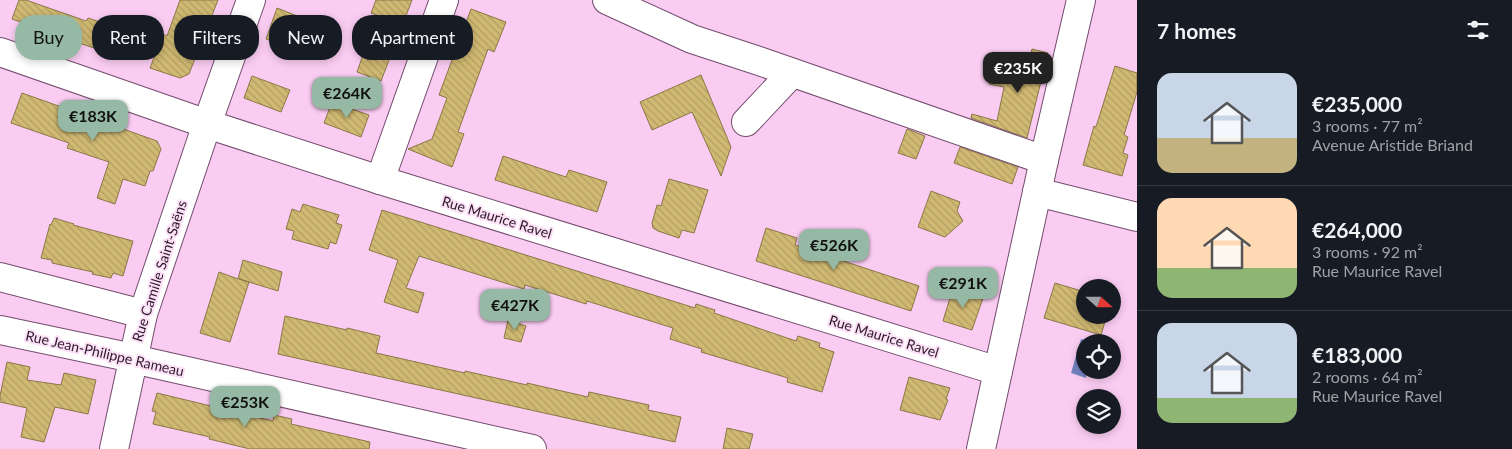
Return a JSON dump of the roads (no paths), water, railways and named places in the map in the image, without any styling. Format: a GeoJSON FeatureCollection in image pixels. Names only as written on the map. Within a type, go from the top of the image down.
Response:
{"type":"FeatureCollection","features":[{"type":"Feature","properties":{"kind":"street","name":"Rue Camille Saint-Saëns"},"geometry":{"type":"LineString","coordinates":[[114,449],[142,314],[251,0]]}},
{"type":"Feature","properties":{"kind":"street"},"geometry":{"type":"LineString","coordinates":[[380,180],[444,0]]}},
{"type":"Feature","properties":{"kind":"street"},"geometry":{"type":"LineString","coordinates":[[606,0],[692,39],[1044,160]]}},
{"type":"Feature","properties":{"kind":"street"},"geometry":{"type":"LineString","coordinates":[[981,449],[1081,0]]}},
{"type":"Feature","properties":{"kind":"street","name":"Rue Maurice Ravel"},"geometry":{"type":"LineString","coordinates":[[0,52],[207,124],[380,180],[998,371]]}},
{"type":"Feature","properties":{"kind":"street"},"geometry":{"type":"LineString","coordinates":[[746,122],[792,72]]}},
{"type":"Feature","properties":{"kind":"street"},"geometry":{"type":"LineString","coordinates":[[1037,192],[1137,217]]}},
{"type":"Feature","properties":{"kind":"street"},"geometry":{"type":"LineString","coordinates":[[0,277],[142,314]]}},
{"type":"Feature","properties":{"kind":"street","name":"Rue Jean-Philippe Rameau"},"geometry":{"type":"LineString","coordinates":[[0,330],[133,358],[152,364],[532,449]]}},
{"type":"Feature","properties":{"kind":"water"},"geometry":{"type":"Polygon","coordinates":[[[1076,356],[1076,375],[1071,373],[1076,356]]]}}]}
